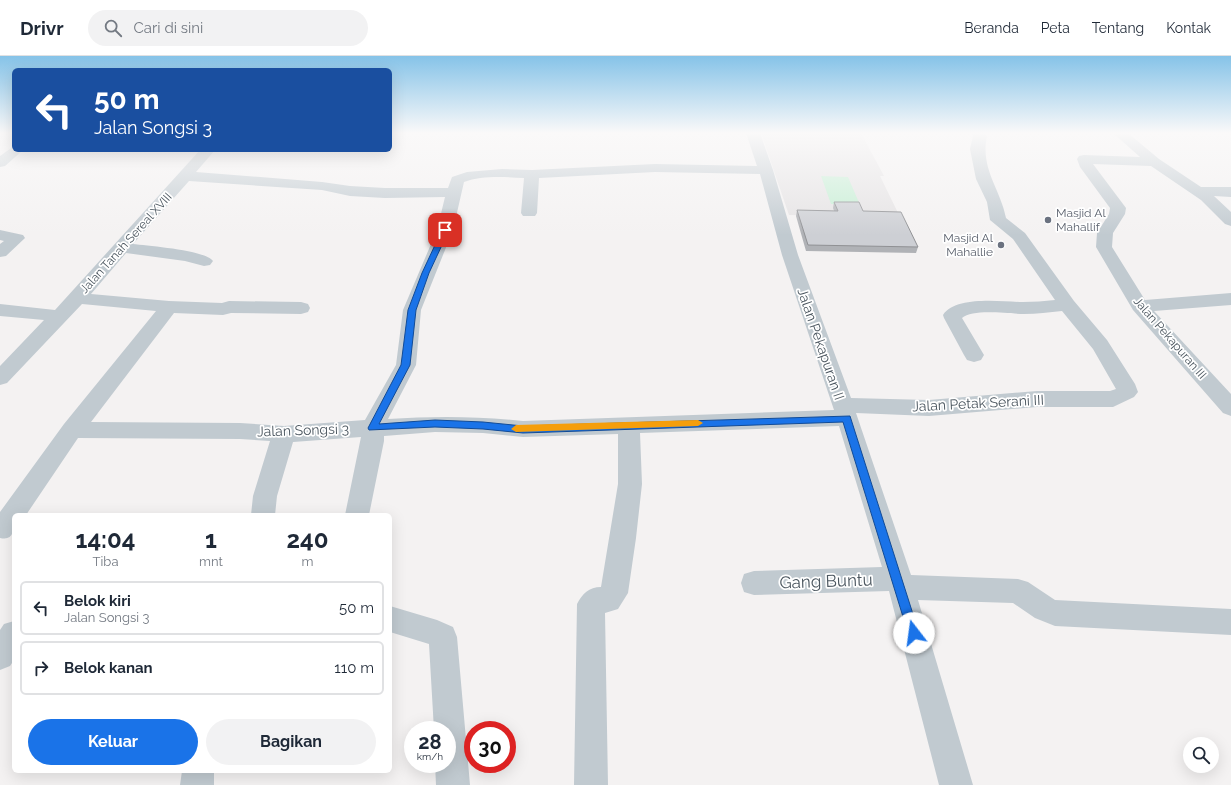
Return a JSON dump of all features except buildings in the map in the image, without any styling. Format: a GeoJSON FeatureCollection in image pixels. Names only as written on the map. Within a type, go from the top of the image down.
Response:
{"type":"FeatureCollection","features":[{"type":"Feature","properties":{"kind":"street","name":"Jalan Tanah Sereal XVIII"},"geometry":{"type":"LineString","coordinates":[[0,378],[58,316],[77,298],[193,167]]}},
{"type":"Feature","properties":{"kind":"street","name":"Jalan Pekapuran II"},"geometry":{"type":"LineString","coordinates":[[765,167],[790,255],[845,412],[899,583],[956,785]]}},
{"type":"Feature","properties":{"kind":"street"},"geometry":{"type":"LineString","coordinates":[[974,355],[953,318],[952,314],[955,312],[964,309],[1025,308],[1067,304],[1019,236],[998,220],[995,202],[983,179],[981,167]]}},
{"type":"Feature","properties":{"kind":"street","name":"Jalan Pekapuran III"},"geometry":{"type":"LineString","coordinates":[[1089,167],[1118,208],[1117,214],[1106,233],[1104,247],[1140,306],[1231,408]]}},
{"type":"Feature","properties":{"kind":"street"},"geometry":{"type":"LineString","coordinates":[[1162,167],[1198,191],[1231,220]]}},
{"type":"Feature","properties":{"kind":"street"},"geometry":{"type":"LineString","coordinates":[[357,513],[373,441],[372,428],[406,365],[412,310],[445,230],[453,203],[453,192],[457,180],[467,176],[502,173],[532,174],[655,168],[766,170]]}},
{"type":"Feature","properties":{"kind":"street"},"geometry":{"type":"LineString","coordinates":[[529,213],[532,174]]}},
{"type":"Feature","properties":{"kind":"street"},"geometry":{"type":"LineString","coordinates":[[185,176],[322,186],[357,191],[453,192]]}},
{"type":"Feature","properties":{"kind":"street"},"geometry":{"type":"LineString","coordinates":[[1198,191],[1231,192]]}},
{"type":"Feature","properties":{"kind":"street"},"geometry":{"type":"LineString","coordinates":[[0,235],[18,238],[0,252]]}},
{"type":"Feature","properties":{"kind":"street"},"geometry":{"type":"LineString","coordinates":[[122,248],[186,256],[204,261]]}},
{"type":"Feature","properties":{"kind":"street"},"geometry":{"type":"LineString","coordinates":[[77,298],[168,307],[223,309],[229,307],[302,308]]}},
{"type":"Feature","properties":{"kind":"street"},"geometry":{"type":"LineString","coordinates":[[1140,306],[1231,299]]}},
{"type":"Feature","properties":{"kind":"street","name":"Jalan Petak Serani III"},"geometry":{"type":"LineString","coordinates":[[845,412],[929,408],[1037,399],[1113,399],[1127,392],[1125,384],[1100,345],[1067,304]]}},
{"type":"Feature","properties":{"kind":"street"},"geometry":{"type":"LineString","coordinates":[[16,513],[72,430],[168,307]]}},
{"type":"Feature","properties":{"kind":"street"},"geometry":{"type":"LineString","coordinates":[[0,310],[58,316]]}},
{"type":"Feature","properties":{"kind":"street","name":"Jalan Songsi 3"},"geometry":{"type":"LineString","coordinates":[[72,430],[240,431],[284,434],[435,424],[483,425],[523,430],[845,412]]}},
{"type":"Feature","properties":{"kind":"street"},"geometry":{"type":"LineString","coordinates":[[591,785],[591,604],[597,600],[608,600],[614,593],[630,484],[629,425]]}},
{"type":"Feature","properties":{"kind":"street"},"geometry":{"type":"LineString","coordinates":[[263,513],[266,496],[284,434]]}},
{"type":"Feature","properties":{"kind":"street"},"geometry":{"type":"LineString","coordinates":[[6,528],[12,519]]}},
{"type":"Feature","properties":{"kind":"street","name":"Gang Buntu"},"geometry":{"type":"LineString","coordinates":[[754,583],[899,583],[1018,591],[1055,613],[1231,622]]}},
{"type":"Feature","properties":{"kind":"street"},"geometry":{"type":"LineString","coordinates":[[392,620],[438,633],[443,637],[453,785]]}},
{"type":"Feature","properties":{"kind":"street"},"geometry":{"type":"LineString","coordinates":[[0,656],[12,637]]}},
{"type":"Feature","properties":{"kind":"street"},"geometry":{"type":"LineString","coordinates":[[197,785],[198,773]]}},
{"type":"Feature","properties":{"kind":"shaded area"},"geometry":{"type":"Polygon","coordinates":[[[773,167],[879,167],[884,176],[880,176],[900,217],[863,217],[860,208],[833,207],[835,216],[789,215],[773,167]]]}},
{"type":"Feature","properties":{"kind":"green space"},"geometry":{"type":"Polygon","coordinates":[[[821,176],[848,177],[860,205],[831,204],[821,176]]]}},
{"type":"Feature","properties":{"kind":"slow traffic"},"geometry":{"type":"LineString","coordinates":[[516,429],[523,430],[698,423]]}},
{"type":"Feature","properties":{"kind":"place","name":"Masjid Al Mahallif"},"geometry":{"type":"Point","coordinates":[1048,220]}},
{"type":"Feature","properties":{"kind":"place","name":"Masjid Al Mahallie"},"geometry":{"type":"Point","coordinates":[1001,245]}},
{"type":"Feature","properties":{"kind":"route"},"geometry":{"type":"LineString","coordinates":[[445,230],[412,310],[406,365],[372,428],[414,424],[435,424],[483,425],[523,430],[847,418],[897,579],[901,587],[914,633]]}}]}
